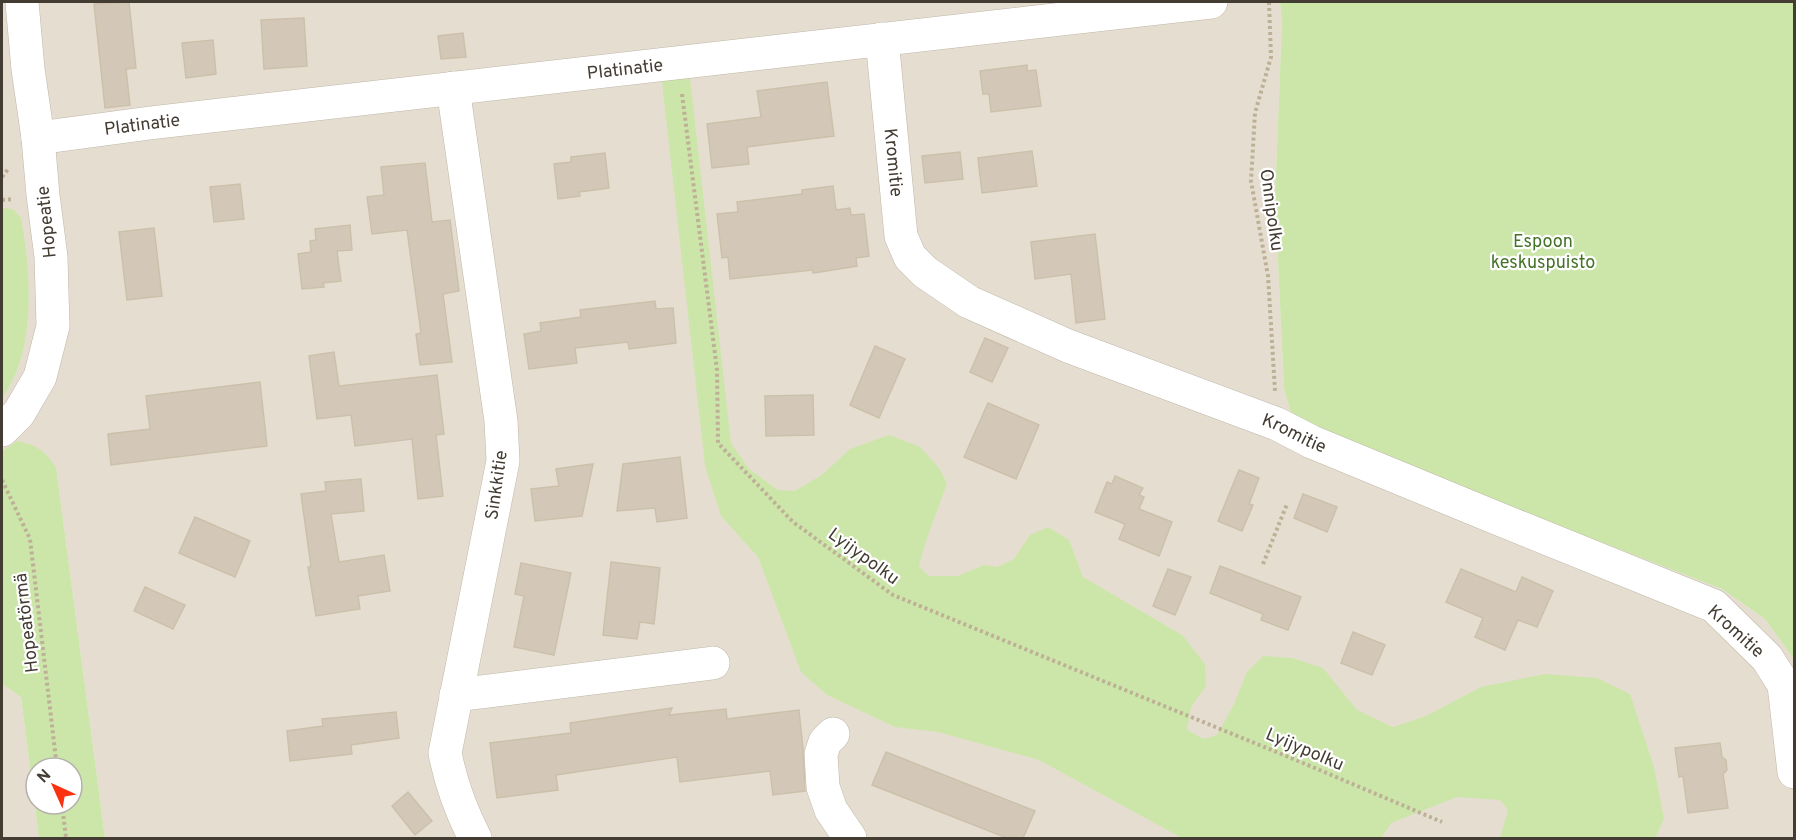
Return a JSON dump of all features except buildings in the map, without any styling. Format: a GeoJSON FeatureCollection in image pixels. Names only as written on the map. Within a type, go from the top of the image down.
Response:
{"type":"FeatureCollection","features":[{"type":"Feature","properties":{"kind":"street","name":"Hopeatie"},"geometry":{"type":"LineString","coordinates":[[2,430],[19,413],[40,377],[53,326],[51,256],[22,2]]}},
{"type":"Feature","properties":{"kind":"street","name":"Platinatie"},"geometry":{"type":"LineString","coordinates":[[38,138],[150,123],[1211,2]]}},
{"type":"Feature","properties":{"kind":"street","name":"Kromitie"},"geometry":{"type":"LineString","coordinates":[[882,39],[901,236],[910,256],[925,272],[969,302],[1068,346],[1277,424],[1312,442],[1714,606],[1767,658],[1784,685],[1794,772]]}},
{"type":"Feature","properties":{"kind":"street","name":"Sinkkitie"},"geometry":{"type":"LineString","coordinates":[[453,88],[501,422],[503,461],[445,753],[449,776],[465,818],[476,838]]}},
{"type":"Feature","properties":{"kind":"street"},"geometry":{"type":"LineString","coordinates":[[456,695],[713,663]]}},
{"type":"Feature","properties":{"kind":"street"},"geometry":{"type":"LineString","coordinates":[[833,734],[825,742],[821,754],[823,787],[831,810],[850,838]]}},
{"type":"Feature","properties":{"kind":"path","name":"Onnipolku"},"geometry":{"type":"LineString","coordinates":[[1269,2],[1270,57],[1255,113],[1251,181],[1268,276],[1277,424]]}},
{"type":"Feature","properties":{"kind":"path","name":"Lyijypolku"},"geometry":{"type":"LineString","coordinates":[[678,63],[717,370],[718,443],[794,522],[893,595],[1285,755],[1442,822]]}},
{"type":"Feature","properties":{"kind":"path","name":"Hopeatörmä"},"geometry":{"type":"LineString","coordinates":[[2,480],[30,539],[56,756]]}},
{"type":"Feature","properties":{"kind":"path"},"geometry":{"type":"LineString","coordinates":[[1263,564],[1287,504]]}},
{"type":"Feature","properties":{"kind":"path"},"geometry":{"type":"LineString","coordinates":[[63,816],[66,838]]}},
{"type":"Feature","properties":{"kind":"shaded area"},"geometry":{"type":"Polygon","coordinates":[[[2,2],[1280,2],[1282,21],[1275,198],[1284,389],[1294,423],[1722,589],[1765,619],[1793,658],[1794,838],[105,838],[56,467],[17,441],[2,451],[2,2]]]}},
{"type":"Feature","properties":{"kind":"shaded area"},"geometry":{"type":"Polygon","coordinates":[[[2,684],[21,697],[29,756],[24,756],[24,816],[36,816],[39,838],[2,838],[2,684]]]}},
{"type":"Feature","properties":{"kind":"green space","name":"Espoon keskuspuisto"},"geometry":{"type":"Polygon","coordinates":[[[1280,2],[1794,2],[1794,671],[1793,658],[1765,619],[1722,589],[1294,423],[1284,389],[1275,198],[1282,21],[1280,2]]]}},
{"type":"Feature","properties":{"kind":"green space"},"geometry":{"type":"Polygon","coordinates":[[[689,69],[731,443],[749,469],[778,490],[795,491],[823,474],[850,449],[889,435],[920,447],[939,468],[947,483],[919,567],[929,576],[958,576],[984,565],[997,567],[1014,559],[1030,535],[1048,527],[1069,540],[1083,577],[1182,635],[1205,664],[1206,686],[1191,707],[1187,730],[1204,739],[1217,735],[1234,704],[1247,672],[1263,656],[1292,658],[1323,668],[1357,710],[1393,727],[1426,716],[1481,687],[1545,674],[1597,678],[1630,694],[1654,767],[1664,819],[1655,838],[1500,838],[1508,810],[1500,800],[1457,797],[1391,823],[1381,838],[1182,838],[1039,760],[938,732],[895,727],[827,695],[801,672],[758,557],[721,516],[705,466],[661,73],[689,69]]]}},
{"type":"Feature","properties":{"kind":"green space"},"geometry":{"type":"Polygon","coordinates":[[[2,208],[13,209],[21,218],[29,286],[26,334],[21,357],[13,379],[2,398],[2,208]]]}},
{"type":"Feature","properties":{"kind":"green space"},"geometry":{"type":"Polygon","coordinates":[[[17,441],[40,449],[56,467],[105,838],[39,838],[36,816],[84,816],[84,756],[29,756],[21,697],[2,684],[2,451],[17,441]]]}}]}
